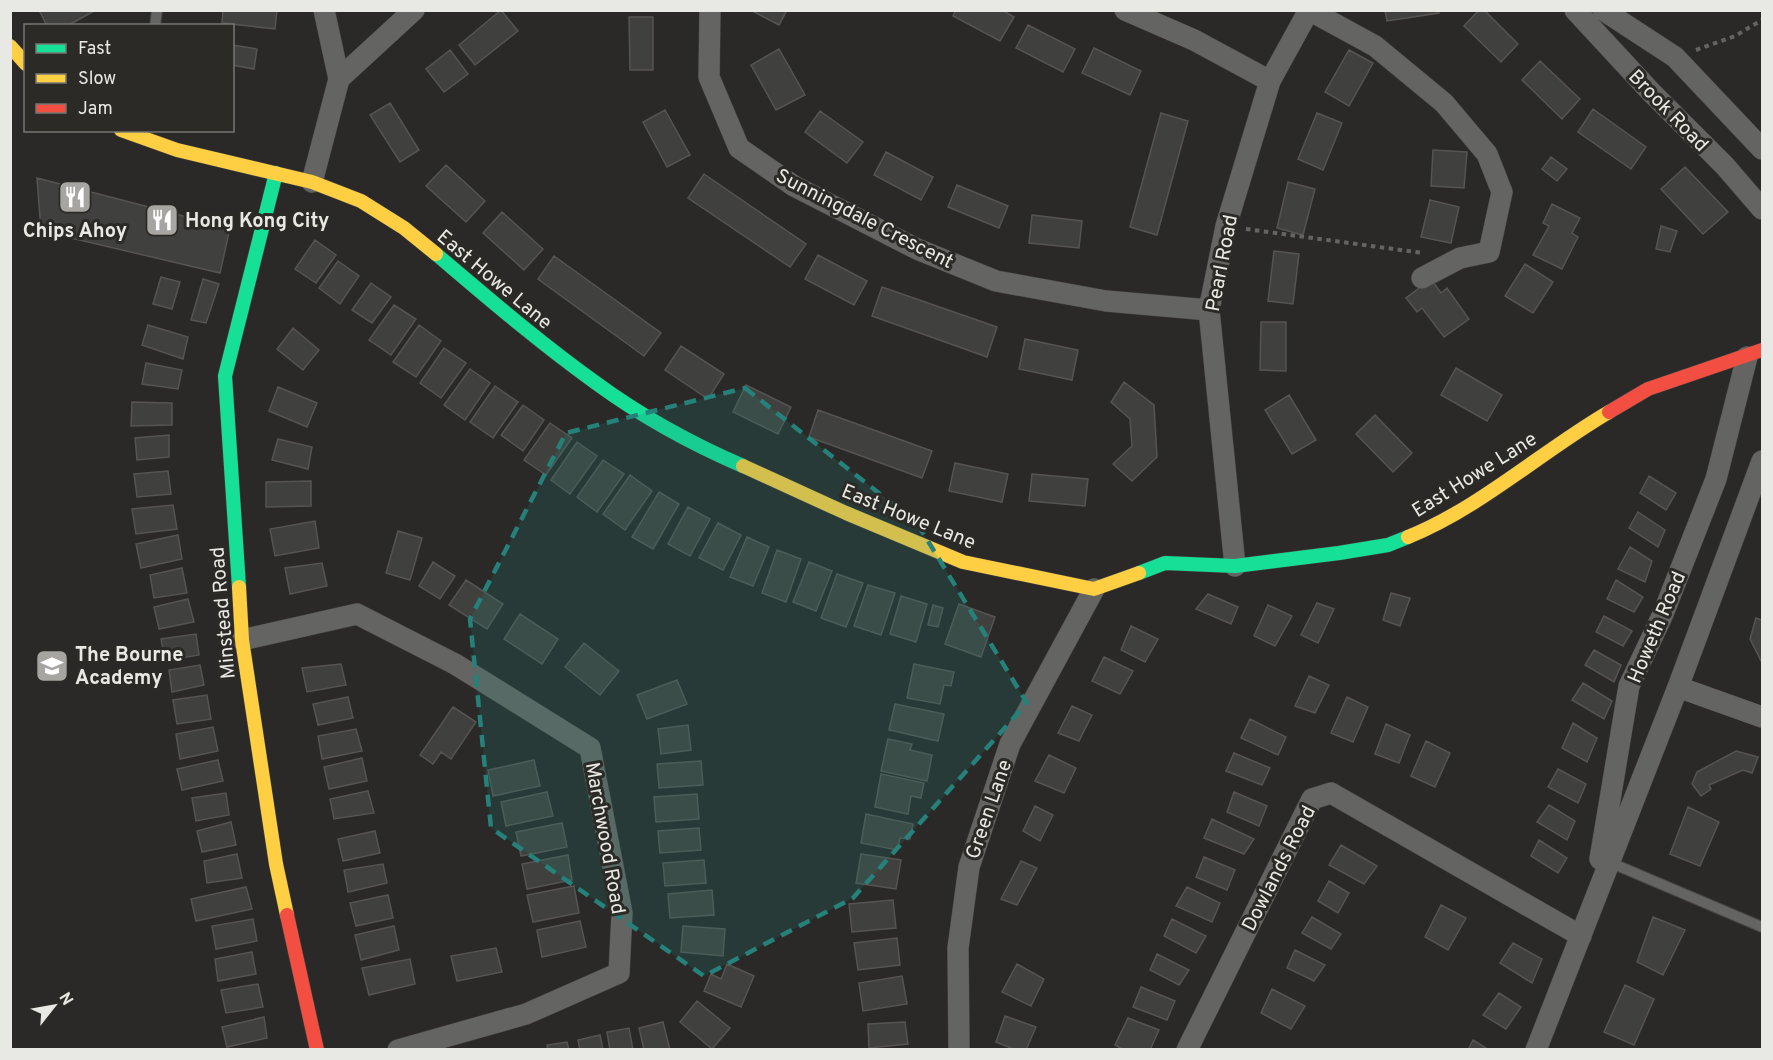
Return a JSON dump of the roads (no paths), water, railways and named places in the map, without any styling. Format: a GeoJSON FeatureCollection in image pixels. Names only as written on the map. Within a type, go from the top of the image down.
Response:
{"type":"FeatureCollection","features":[{"type":"Feature","properties":{"kind":"street"},"geometry":{"type":"LineString","coordinates":[[312,182],[339,79],[324,10]]}},
{"type":"Feature","properties":{"kind":"street"},"geometry":{"type":"LineString","coordinates":[[339,79],[414,10]]}},
{"type":"Feature","properties":{"kind":"street","name":"Sunningdale Crescent"},"geometry":{"type":"LineString","coordinates":[[710,10],[709,77],[739,148],[794,186],[917,249],[996,281],[1106,301],[1209,310]]}},
{"type":"Feature","properties":{"kind":"street"},"geometry":{"type":"LineString","coordinates":[[1125,10],[1194,40],[1270,81]]}},
{"type":"Feature","properties":{"kind":"street"},"geometry":{"type":"LineString","coordinates":[[1309,10],[1375,46],[1444,104],[1487,154],[1502,192],[1489,252],[1460,258],[1422,278]]}},
{"type":"Feature","properties":{"kind":"street","name":"Pearl Road"},"geometry":{"type":"LineString","coordinates":[[1235,566],[1209,310],[1226,226],[1270,81],[1309,10]]}},
{"type":"Feature","properties":{"kind":"street","name":"Brook Road"},"geometry":{"type":"LineString","coordinates":[[1575,10],[1650,91],[1725,166],[1762,209]]}},
{"type":"Feature","properties":{"kind":"street","name":"Brook Road"},"geometry":{"type":"LineString","coordinates":[[1603,10],[1675,57],[1762,149]]}},
{"type":"Feature","properties":{"kind":"street","name":"East Howe Lane"},"geometry":{"type":"LineString","coordinates":[[139,134],[177,150],[312,182],[361,201],[404,228],[551,350],[598,384],[686,438],[735,463],[963,562],[1094,589],[1165,563],[1235,566],[1339,553],[1388,544],[1430,528],[1611,409],[1648,389],[1755,354]]}},
{"type":"Feature","properties":{"kind":"street","name":"Minstead Road"},"geometry":{"type":"LineString","coordinates":[[276,173],[225,376],[242,640],[276,864],[317,1050]]}},
{"type":"Feature","properties":{"kind":"street","name":"Howeth Road"},"geometry":{"type":"LineString","coordinates":[[1593,904],[1629,686],[1663,614],[1716,479],[1755,354]]}},
{"type":"Feature","properties":{"kind":"street","name":"Howeth Road"},"geometry":{"type":"LineString","coordinates":[[1536,1050],[1678,687],[1755,501],[1762,461]]}},
{"type":"Feature","properties":{"kind":"street","name":"Green Lane"},"geometry":{"type":"LineString","coordinates":[[959,1050],[958,948],[969,867],[1010,744],[1094,589]]}},
{"type":"Feature","properties":{"kind":"street","name":"Marchwood Road"},"geometry":{"type":"LineString","coordinates":[[242,640],[357,614],[455,664],[590,748],[622,913],[619,973],[525,1014],[398,1050]]}},
{"type":"Feature","properties":{"kind":"street"},"geometry":{"type":"LineString","coordinates":[[1678,687],[1762,717]]}},
{"type":"Feature","properties":{"kind":"street","name":"Dowlands Road"},"geometry":{"type":"LineString","coordinates":[[1187,1050],[1312,799],[1331,794],[1581,936]]}},
{"type":"Feature","properties":{"kind":"lane"},"geometry":{"type":"LineString","coordinates":[[1609,862],[1762,927]]}},
{"type":"Feature","properties":{"kind":"place","name":"Chips Ahoy"},"geometry":{"type":"Point","coordinates":[75,197]}},
{"type":"Feature","properties":{"kind":"place","name":"Hong Kong City"},"geometry":{"type":"Point","coordinates":[162,220]}},
{"type":"Feature","properties":{"kind":"place","name":"The Bourne Academy"},"geometry":{"type":"Point","coordinates":[52,666]}}]}
